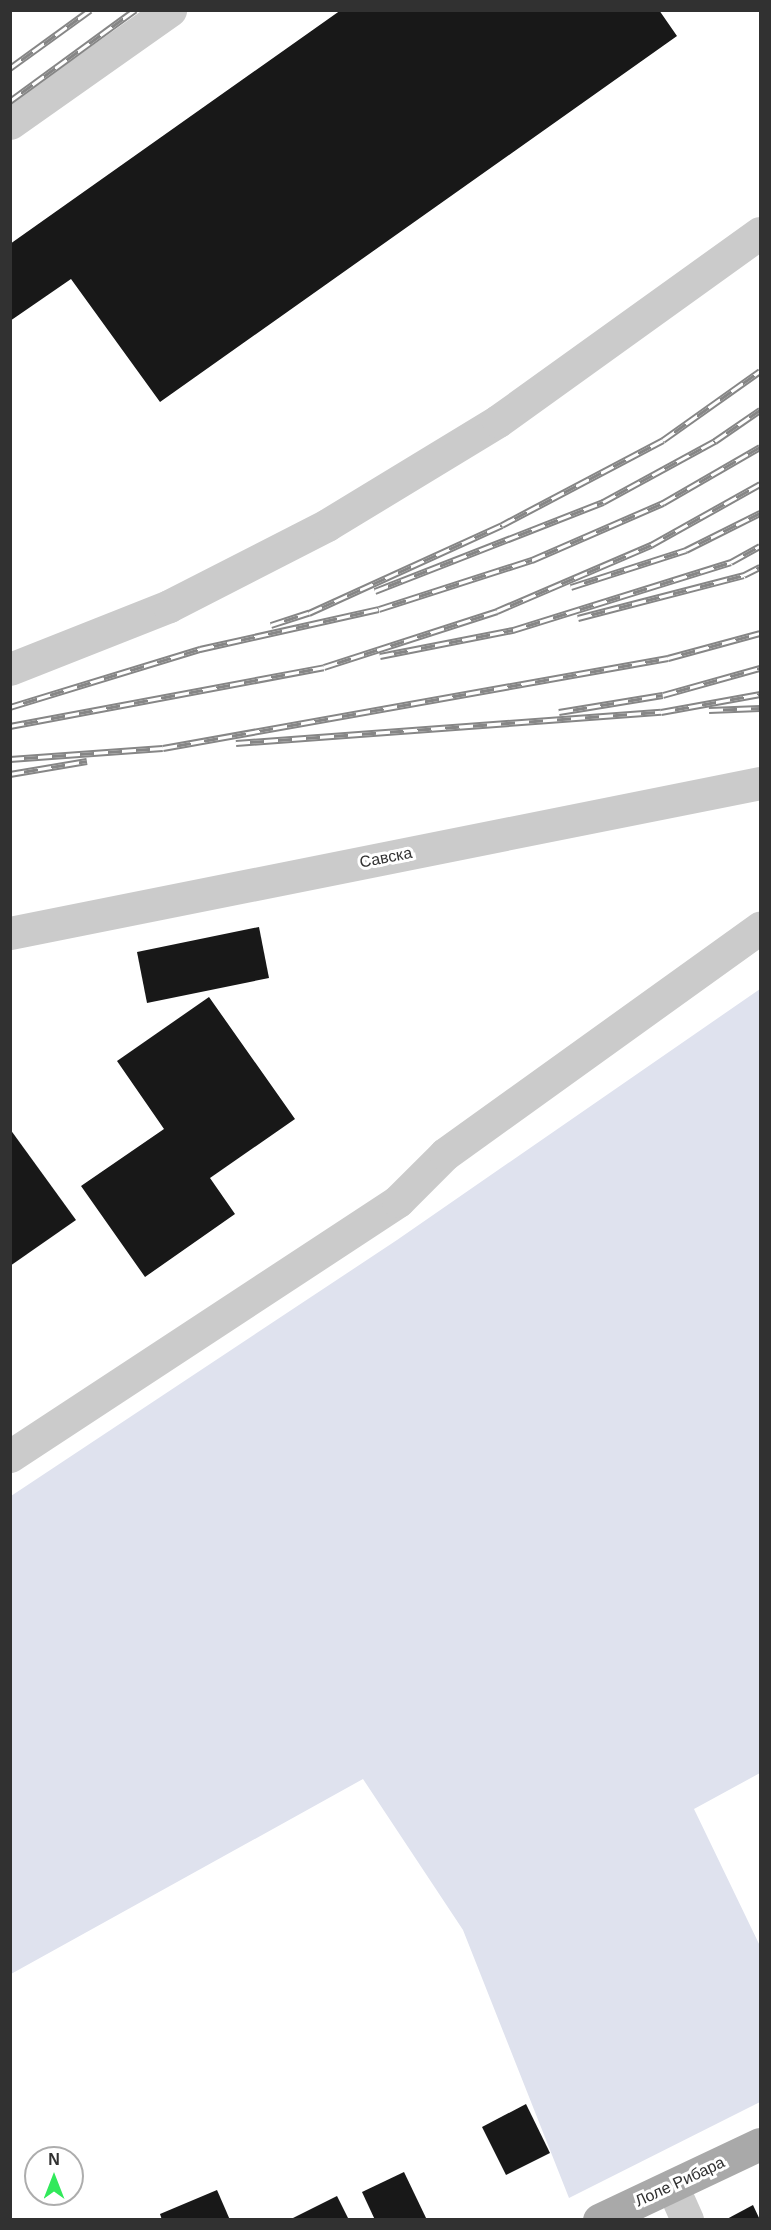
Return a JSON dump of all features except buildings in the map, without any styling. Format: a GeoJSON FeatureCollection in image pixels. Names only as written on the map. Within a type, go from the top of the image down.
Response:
{"type":"FeatureCollection","features":[{"type":"Feature","properties":{"kind":"main road","name":"Лоле Рибара"},"geometry":{"type":"LineString","coordinates":[[599,2220],[760,2145]]}},
{"type":"Feature","properties":{"kind":"street"},"geometry":{"type":"LineString","coordinates":[[10,123],[170,10]]}},
{"type":"Feature","properties":{"kind":"street"},"geometry":{"type":"LineString","coordinates":[[10,669],[169,606],[327,525],[498,421],[760,233]]}},
{"type":"Feature","properties":{"kind":"street","name":"Савска"},"geometry":{"type":"LineString","coordinates":[[10,933],[760,783]]}},
{"type":"Feature","properties":{"kind":"street"},"geometry":{"type":"LineString","coordinates":[[10,1456],[398,1201],[445,1154],[760,928]]}},
{"type":"Feature","properties":{"kind":"street"},"geometry":{"type":"LineString","coordinates":[[672,2186],[687,2220]]}},
{"type":"Feature","properties":{"kind":"shaded area"},"geometry":{"type":"Polygon","coordinates":[[[760,989],[760,1773],[694,1809],[760,1946],[760,2102],[569,2198],[463,1930],[363,1779],[11,1974],[11,1496],[397,1240],[760,989]]]}},
{"type":"Feature","properties":{"kind":"railway"},"geometry":{"type":"LineString","coordinates":[[10,68],[90,10]]}},
{"type":"Feature","properties":{"kind":"railway"},"geometry":{"type":"LineString","coordinates":[[10,101],[135,10]]}},
{"type":"Feature","properties":{"kind":"railway"},"geometry":{"type":"LineString","coordinates":[[271,625],[309,613],[502,525],[663,440],[760,371]]}},
{"type":"Feature","properties":{"kind":"railway"},"geometry":{"type":"LineString","coordinates":[[375,591],[603,502],[715,441],[760,410]]}},
{"type":"Feature","properties":{"kind":"railway"},"geometry":{"type":"LineString","coordinates":[[10,707],[200,649],[379,609],[532,560],[663,503],[760,447]]}},
{"type":"Feature","properties":{"kind":"railway"},"geometry":{"type":"LineString","coordinates":[[10,726],[324,667],[497,611],[651,545],[760,484]]}},
{"type":"Feature","properties":{"kind":"railway"},"geometry":{"type":"LineString","coordinates":[[571,587],[686,550],[760,513]]}},
{"type":"Feature","properties":{"kind":"railway"},"geometry":{"type":"LineString","coordinates":[[380,656],[513,630],[731,562],[760,546]]}},
{"type":"Feature","properties":{"kind":"railway"},"geometry":{"type":"LineString","coordinates":[[578,618],[744,575],[760,567]]}},
{"type":"Feature","properties":{"kind":"railway"},"geometry":{"type":"LineString","coordinates":[[10,759],[163,748],[668,658],[760,633]]}},
{"type":"Feature","properties":{"kind":"railway"},"geometry":{"type":"LineString","coordinates":[[559,712],[663,695],[760,668]]}},
{"type":"Feature","properties":{"kind":"railway"},"geometry":{"type":"LineString","coordinates":[[236,743],[661,712],[760,694]]}},
{"type":"Feature","properties":{"kind":"railway"},"geometry":{"type":"LineString","coordinates":[[709,710],[760,708]]}},
{"type":"Feature","properties":{"kind":"railway"},"geometry":{"type":"LineString","coordinates":[[10,774],[87,761]]}}]}
